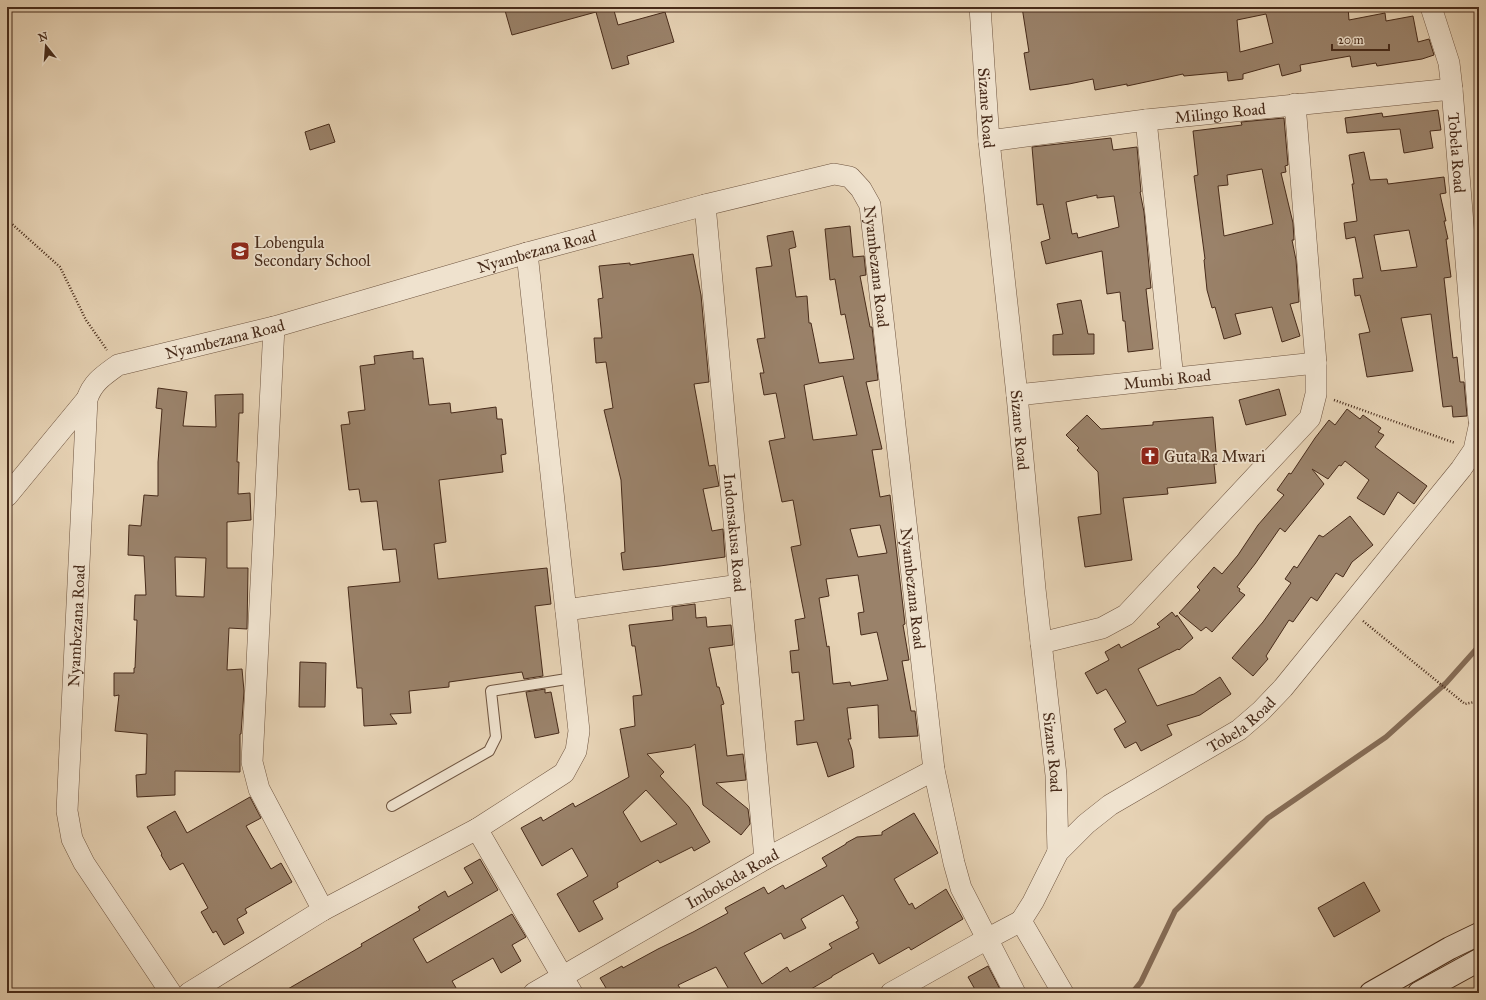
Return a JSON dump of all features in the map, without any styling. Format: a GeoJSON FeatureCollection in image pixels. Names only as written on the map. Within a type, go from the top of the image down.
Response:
{"type":"FeatureCollection","features":[{"type":"Feature","properties":{"kind":"street","name":"Sizane Road"},"geometry":{"type":"LineString","coordinates":[[980,7],[989,141],[1017,394],[1041,643],[1056,775],[1058,852]]}},
{"type":"Feature","properties":{"kind":"street","name":"Tobela Road"},"geometry":{"type":"LineString","coordinates":[[1431,7],[1449,63],[1479,420]]}},
{"type":"Feature","properties":{"kind":"street","name":"Milingo Road"},"geometry":{"type":"LineString","coordinates":[[989,141],[1146,120],[1452,89]]}},
{"type":"Feature","properties":{"kind":"street"},"geometry":{"type":"LineString","coordinates":[[1041,643],[1102,628],[1126,615],[1310,418],[1316,394],[1316,363],[1295,104]]}},
{"type":"Feature","properties":{"kind":"street"},"geometry":{"type":"LineString","coordinates":[[1146,120],[1173,378]]}},
{"type":"Feature","properties":{"kind":"street","name":"Nyambezana Road"},"geometry":{"type":"LineString","coordinates":[[171,993],[84,863],[72,839],[67,811],[87,399],[91,388],[102,376],[118,365],[274,327],[527,254],[705,206],[834,174],[850,177],[861,189],[870,205],[934,770],[954,863],[961,888],[986,939],[1016,993]]}},
{"type":"Feature","properties":{"kind":"street","name":"Indonsakusa Road"},"geometry":{"type":"LineString","coordinates":[[705,206],[765,859]]}},
{"type":"Feature","properties":{"kind":"street"},"geometry":{"type":"LineString","coordinates":[[189,993],[323,910],[477,829],[564,773],[576,751],[579,731],[527,254]]}},
{"type":"Feature","properties":{"kind":"street"},"geometry":{"type":"LineString","coordinates":[[274,327],[252,762],[259,789],[323,910]]}},
{"type":"Feature","properties":{"kind":"street","name":"Mumbi Road"},"geometry":{"type":"LineString","coordinates":[[1017,394],[1316,363]]}},
{"type":"Feature","properties":{"kind":"street"},"geometry":{"type":"LineString","coordinates":[[7,496],[87,399]]}},
{"type":"Feature","properties":{"kind":"street","name":"Tobela Road"},"geometry":{"type":"LineString","coordinates":[[1021,921],[1033,902],[1058,852],[1086,824],[1110,805],[1239,730],[1261,711],[1283,688],[1461,469],[1474,450],[1479,427]]}},
{"type":"Feature","properties":{"kind":"street"},"geometry":{"type":"LineString","coordinates":[[566,610],[740,585]]}},
{"type":"Feature","properties":{"kind":"street","name":"Imbokoda Road"},"geometry":{"type":"LineString","coordinates":[[534,993],[567,985],[765,859],[934,770]]}},
{"type":"Feature","properties":{"kind":"street"},"geometry":{"type":"LineString","coordinates":[[477,829],[567,985]]}},
{"type":"Feature","properties":{"kind":"street"},"geometry":{"type":"LineString","coordinates":[[891,993],[986,939],[1021,921],[1063,993]]}},
{"type":"Feature","properties":{"kind":"street"},"geometry":{"type":"LineString","coordinates":[[1370,993],[1450,948],[1479,934]]}},
{"type":"Feature","properties":{"kind":"street"},"geometry":{"type":"LineString","coordinates":[[1419,993],[1479,960]]}},
{"type":"Feature","properties":{"kind":"lane"},"geometry":{"type":"LineString","coordinates":[[392,806],[489,751],[496,737],[491,691],[573,678]]}},
{"type":"Feature","properties":{"kind":"path"},"geometry":{"type":"LineString","coordinates":[[7,222],[12,224],[60,267],[86,320],[118,365]]}},
{"type":"Feature","properties":{"kind":"path"},"geometry":{"type":"LineString","coordinates":[[1316,394],[1474,450]]}},
{"type":"Feature","properties":{"kind":"path"},"geometry":{"type":"LineString","coordinates":[[1348,609],[1465,704],[1479,701]]}},
{"type":"Feature","properties":{"kind":"building"},"geometry":{"type":"Polygon","coordinates":[[[504,7],[613,7],[618,25],[665,12],[674,42],[627,56],[629,64],[612,69],[596,12],[512,35],[504,7]]]}},
{"type":"Feature","properties":{"kind":"building"},"geometry":{"type":"Polygon","coordinates":[[[1022,7],[1348,7],[1349,20],[1385,13],[1386,21],[1413,16],[1418,42],[1429,39],[1434,55],[1422,59],[1377,66],[1376,63],[1352,67],[1350,56],[1300,65],[1301,71],[1282,76],[1279,64],[1243,74],[1243,79],[1228,81],[1227,72],[1184,76],[1183,74],[1127,86],[1127,84],[1095,90],[1093,79],[1030,90],[1024,53],[1029,52],[1022,7]],[[1266,14],[1237,20],[1240,52],[1273,43],[1266,14]]]}},
{"type":"Feature","properties":{"kind":"building"},"geometry":{"type":"Polygon","coordinates":[[[1438,110],[1441,130],[1430,131],[1433,148],[1404,153],[1400,129],[1347,133],[1345,118],[1382,113],[1383,117],[1438,110]]]}},
{"type":"Feature","properties":{"kind":"building"},"geometry":{"type":"Polygon","coordinates":[[[1284,118],[1288,165],[1285,166],[1286,172],[1281,173],[1293,223],[1294,240],[1292,240],[1296,260],[1299,302],[1290,304],[1300,336],[1282,342],[1272,307],[1235,314],[1241,334],[1224,339],[1215,307],[1212,308],[1207,290],[1205,259],[1194,176],[1198,175],[1193,131],[1242,125],[1241,122],[1284,118]],[[1262,169],[1227,175],[1228,185],[1218,186],[1224,236],[1273,224],[1262,169]]]}},
{"type":"Feature","properties":{"kind":"building"},"geometry":{"type":"Polygon","coordinates":[[[329,124],[335,142],[310,150],[305,132],[329,124]]]}},
{"type":"Feature","properties":{"kind":"building"},"geometry":{"type":"Polygon","coordinates":[[[1111,138],[1113,150],[1137,147],[1140,192],[1144,212],[1151,288],[1146,289],[1153,349],[1128,352],[1120,292],[1107,294],[1102,251],[1046,264],[1041,242],[1050,239],[1043,204],[1037,205],[1032,147],[1111,138]],[[1097,195],[1066,202],[1072,234],[1077,233],[1078,238],[1119,227],[1114,196],[1097,198],[1097,195]]]}},
{"type":"Feature","properties":{"kind":"building"},"geometry":{"type":"Polygon","coordinates":[[[1364,152],[1370,180],[1387,179],[1388,184],[1444,177],[1446,193],[1440,194],[1446,221],[1444,221],[1448,239],[1446,239],[1451,277],[1444,278],[1453,358],[1457,357],[1460,382],[1464,382],[1467,416],[1453,417],[1452,406],[1443,407],[1431,314],[1401,318],[1413,371],[1367,377],[1359,334],[1370,332],[1360,295],[1355,296],[1353,279],[1363,278],[1355,237],[1346,239],[1344,223],[1357,221],[1352,184],[1354,184],[1349,155],[1364,152]],[[1409,230],[1374,235],[1381,271],[1417,267],[1409,230]]]}},
{"type":"Feature","properties":{"kind":"building"},"geometry":{"type":"Polygon","coordinates":[[[850,226],[853,257],[864,256],[866,275],[860,276],[870,327],[872,327],[878,380],[866,382],[882,449],[872,450],[880,497],[890,495],[905,624],[903,625],[909,660],[902,661],[911,711],[915,711],[918,736],[879,738],[878,705],[847,708],[851,739],[848,739],[852,750],[854,767],[828,777],[817,742],[797,745],[795,721],[804,720],[799,672],[792,673],[790,651],[799,650],[795,620],[805,618],[791,547],[801,545],[793,500],[782,502],[769,441],[785,438],[776,393],[764,395],[760,373],[764,373],[757,339],[765,338],[756,268],[772,266],[767,236],[793,231],[796,247],[789,249],[796,297],[807,296],[809,323],[811,323],[819,363],[854,359],[845,314],[841,315],[835,279],[830,280],[825,229],[850,226]],[[843,376],[804,385],[813,440],[857,435],[843,376]],[[880,525],[850,529],[858,557],[887,553],[880,525]],[[858,575],[826,579],[829,596],[819,598],[827,647],[829,646],[833,684],[850,682],[851,686],[888,680],[877,632],[861,635],[858,613],[864,612],[858,575]]]}},
{"type":"Feature","properties":{"kind":"building"},"geometry":{"type":"Polygon","coordinates":[[[693,254],[701,295],[709,382],[694,384],[709,466],[715,465],[719,486],[703,489],[712,531],[723,529],[725,557],[623,570],[621,553],[625,552],[621,480],[604,410],[613,408],[606,362],[596,363],[594,338],[602,338],[598,299],[603,298],[599,266],[630,263],[630,265],[693,254]]]}},
{"type":"Feature","properties":{"kind":"building"},"geometry":{"type":"Polygon","coordinates":[[[1081,300],[1088,334],[1094,334],[1094,354],[1053,355],[1053,335],[1063,334],[1057,304],[1081,300]]]}},
{"type":"Feature","properties":{"kind":"building"},"geometry":{"type":"Polygon","coordinates":[[[413,351],[413,359],[423,358],[429,405],[450,403],[451,413],[496,407],[497,419],[502,419],[506,454],[501,455],[503,472],[439,480],[446,542],[434,544],[438,579],[547,568],[551,604],[535,606],[543,676],[524,679],[522,672],[449,682],[449,687],[409,691],[411,713],[390,714],[397,724],[364,726],[362,688],[357,688],[348,587],[400,582],[396,549],[383,550],[377,501],[361,502],[359,489],[349,490],[341,425],[350,424],[348,412],[365,410],[360,366],[375,364],[374,356],[413,351]]]}},
{"type":"Feature","properties":{"kind":"building"},"geometry":{"type":"Polygon","coordinates":[[[158,388],[187,392],[183,426],[216,427],[215,395],[243,394],[243,413],[239,413],[237,462],[239,462],[238,494],[250,493],[251,520],[227,522],[227,568],[248,568],[247,629],[229,628],[227,670],[242,669],[244,691],[240,734],[240,772],[175,771],[175,795],[137,797],[136,775],[146,774],[147,734],[115,731],[119,695],[114,696],[114,673],[134,673],[135,668],[137,620],[134,620],[135,595],[146,595],[144,556],[128,555],[129,525],[141,526],[144,495],[158,496],[158,462],[162,409],[156,408],[158,388]],[[175,557],[176,596],[204,597],[206,558],[175,557]]]}},
{"type":"Feature","properties":{"kind":"building"},"geometry":{"type":"Polygon","coordinates":[[[1279,389],[1286,415],[1246,425],[1239,400],[1279,389]]]}},
{"type":"Feature","properties":{"kind":"building"},"geometry":{"type":"Polygon","coordinates":[[[1347,409],[1360,419],[1363,415],[1381,428],[1378,432],[1384,435],[1375,447],[1427,486],[1414,504],[1398,492],[1384,515],[1357,498],[1369,480],[1345,461],[1341,466],[1339,465],[1328,479],[1312,469],[1324,484],[1285,532],[1280,528],[1237,587],[1240,589],[1239,591],[1245,595],[1212,632],[1206,627],[1201,631],[1179,613],[1200,590],[1197,587],[1214,567],[1222,574],[1238,555],[1258,525],[1284,495],[1277,490],[1289,473],[1291,474],[1315,438],[1329,420],[1335,425],[1347,409]]]}},
{"type":"Feature","properties":{"kind":"building","name":"Guta Ra Mwari"},"geometry":{"type":"Polygon","coordinates":[[[1087,415],[1101,429],[1153,425],[1153,422],[1213,417],[1217,464],[1214,464],[1216,483],[1167,488],[1168,494],[1123,498],[1132,560],[1085,567],[1078,517],[1101,514],[1098,472],[1077,450],[1079,448],[1066,435],[1087,415]]]}},
{"type":"Feature","properties":{"kind":"building"},"geometry":{"type":"Polygon","coordinates":[[[1350,516],[1373,545],[1352,562],[1343,577],[1336,573],[1317,601],[1311,597],[1293,622],[1289,620],[1266,656],[1268,659],[1253,676],[1232,658],[1263,622],[1291,583],[1285,579],[1294,566],[1297,568],[1319,535],[1323,537],[1350,516]]]}},
{"type":"Feature","properties":{"kind":"building"},"geometry":{"type":"Polygon","coordinates":[[[695,604],[696,618],[706,617],[707,627],[731,625],[733,645],[709,648],[717,687],[719,687],[724,704],[721,705],[727,756],[743,754],[746,780],[716,783],[748,809],[750,824],[741,835],[703,805],[695,744],[691,747],[647,754],[664,772],[660,776],[689,807],[710,842],[694,851],[692,847],[660,863],[658,860],[617,883],[618,887],[593,901],[603,919],[579,932],[557,894],[588,876],[572,848],[542,866],[521,828],[541,817],[543,821],[573,803],[575,807],[629,777],[620,729],[635,726],[633,696],[642,695],[635,646],[632,646],[629,625],[673,620],[672,607],[695,604]],[[646,790],[623,812],[641,842],[677,824],[646,790]]]}},
{"type":"Feature","properties":{"kind":"building"},"geometry":{"type":"Polygon","coordinates":[[[1172,612],[1176,617],[1177,615],[1193,638],[1179,650],[1178,649],[1138,669],[1157,706],[1194,694],[1220,677],[1231,694],[1200,715],[1167,725],[1172,735],[1141,751],[1136,742],[1125,748],[1114,729],[1126,722],[1106,689],[1097,694],[1085,673],[1109,660],[1105,652],[1119,644],[1121,648],[1160,627],[1157,624],[1172,612]]]}},
{"type":"Feature","properties":{"kind":"building"},"geometry":{"type":"Polygon","coordinates":[[[300,662],[326,663],[325,707],[299,707],[300,662]]]}},
{"type":"Feature","properties":{"kind":"building"},"geometry":{"type":"Polygon","coordinates":[[[545,689],[545,693],[551,692],[559,733],[535,738],[526,692],[545,689]]]}},
{"type":"Feature","properties":{"kind":"building"},"geometry":{"type":"Polygon","coordinates":[[[250,797],[261,818],[246,826],[271,869],[281,863],[292,882],[245,909],[247,913],[237,919],[244,933],[224,945],[216,931],[213,933],[201,912],[208,908],[183,863],[170,870],[147,827],[175,811],[187,833],[250,797]]]}},
{"type":"Feature","properties":{"kind":"building"},"geometry":{"type":"Polygon","coordinates":[[[914,813],[938,853],[894,879],[909,905],[912,903],[915,909],[946,889],[963,919],[911,950],[909,947],[879,964],[873,953],[804,993],[731,993],[716,967],[678,985],[683,993],[609,993],[600,978],[622,966],[623,968],[728,913],[725,908],[764,887],[768,894],[783,885],[785,889],[827,866],[822,858],[857,837],[882,835],[882,832],[914,813]],[[843,895],[801,919],[806,928],[784,939],[781,933],[744,953],[762,984],[787,967],[790,972],[832,948],[829,944],[859,928],[856,922],[858,921],[843,895]]]}},
{"type":"Feature","properties":{"kind":"building"},"geometry":{"type":"Polygon","coordinates":[[[480,859],[498,890],[413,939],[427,963],[512,914],[526,937],[512,945],[521,961],[501,973],[493,958],[452,981],[459,993],[281,993],[420,910],[418,907],[445,891],[448,897],[473,883],[464,868],[480,859]]]}},
{"type":"Feature","properties":{"kind":"building"},"geometry":{"type":"Polygon","coordinates":[[[1364,882],[1380,911],[1334,937],[1318,908],[1364,882]]]}},
{"type":"Feature","properties":{"kind":"building"},"geometry":{"type":"Polygon","coordinates":[[[988,966],[1002,993],[977,993],[968,977],[988,966]]]}},
{"type":"Feature","properties":{"kind":"waterway"},"geometry":{"type":"LineString","coordinates":[[1132,993],[1141,982],[1175,911],[1268,818],[1386,737],[1446,683],[1479,646]]}},
{"type":"Feature","properties":{"kind":"place","name":"Lobengula Secondary School"},"geometry":{"type":"Point","coordinates":[240,251]}},
{"type":"Feature","properties":{"kind":"place","name":"Guta Ra Mwari"},"geometry":{"type":"Point","coordinates":[1150,456]}}]}
